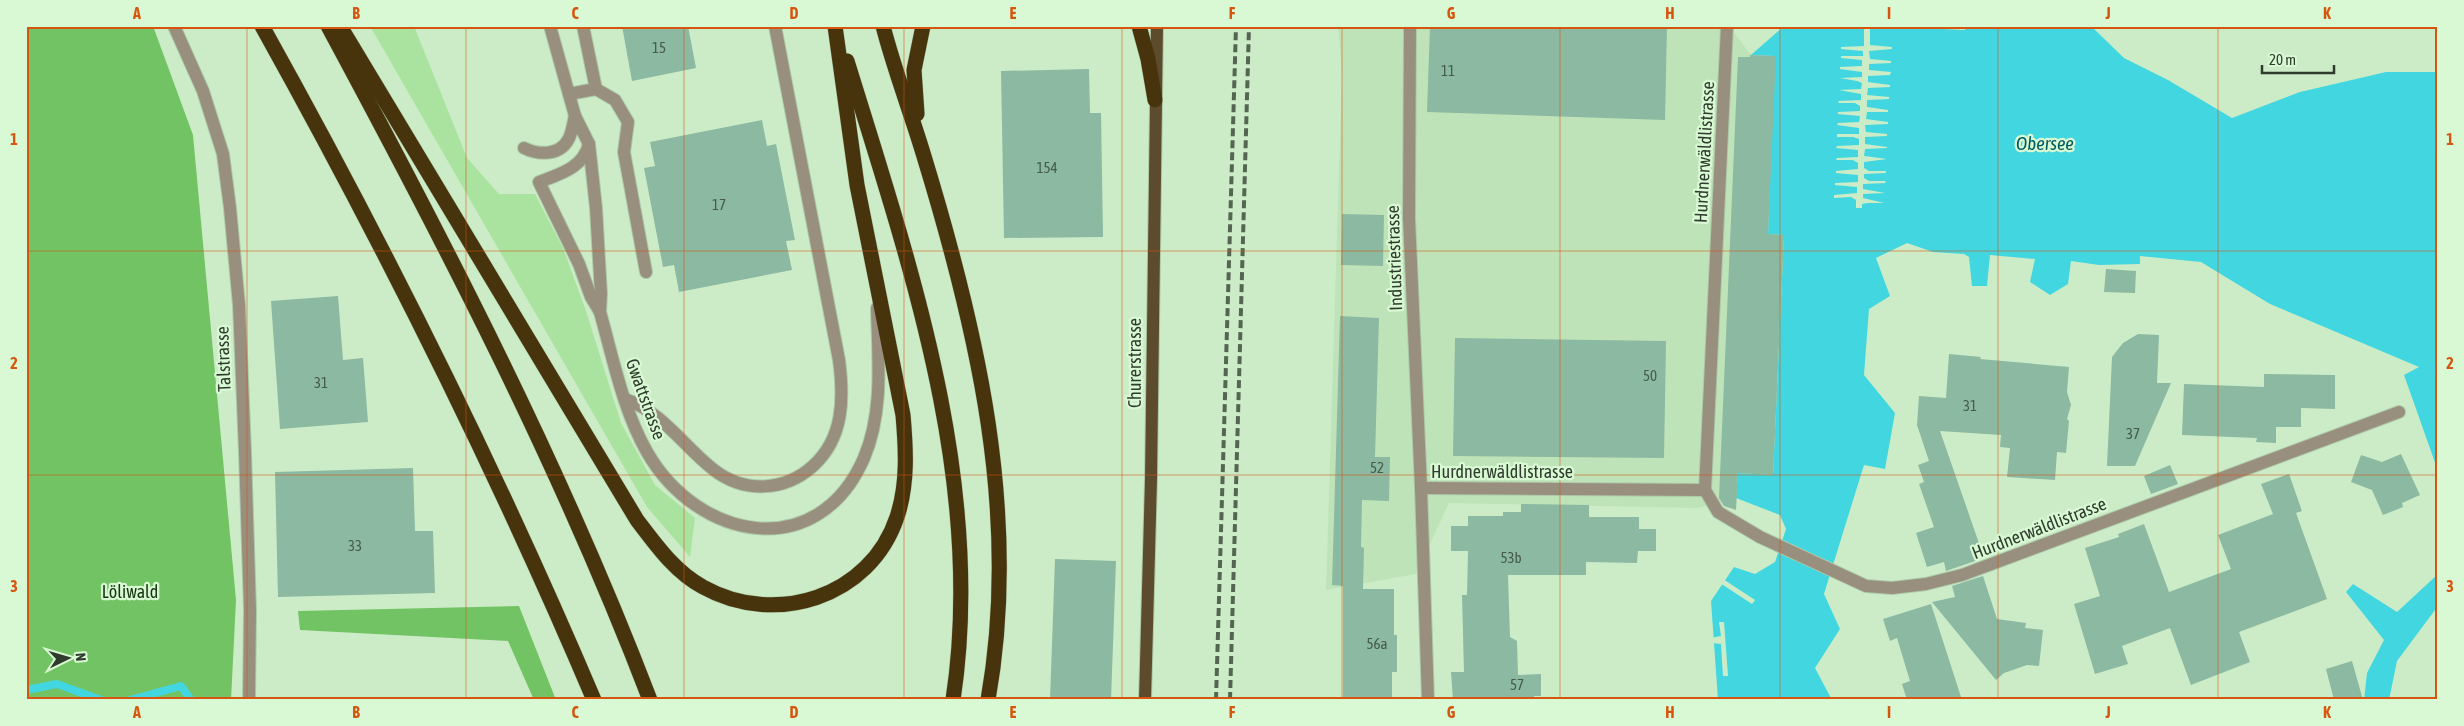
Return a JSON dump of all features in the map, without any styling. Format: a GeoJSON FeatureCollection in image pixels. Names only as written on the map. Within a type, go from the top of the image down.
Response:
{"type":"FeatureCollection","features":[{"type":"Feature","properties":{"kind":"highway"},"geometry":{"type":"LineString","coordinates":[[262,26],[341,171],[456,396],[508,506],[594,700]]}},
{"type":"Feature","properties":{"kind":"highway"},"geometry":{"type":"LineString","coordinates":[[328,26],[486,329],[594,564],[650,700]]}},
{"type":"Feature","properties":{"kind":"highway"},"geometry":{"type":"LineString","coordinates":[[340,26],[501,291],[631,512],[652,541],[679,570],[715,594],[742,604],[766,606],[791,604],[814,599],[850,581],[872,559],[890,532],[901,505],[906,452],[898,388],[857,185],[836,26]]}},
{"type":"Feature","properties":{"kind":"highway"},"geometry":{"type":"LineString","coordinates":[[836,26],[896,221],[926,337],[946,433],[955,496],[960,583],[960,628],[953,700]]}},
{"type":"Feature","properties":{"kind":"highway"},"geometry":{"type":"LineString","coordinates":[[883,26],[923,153],[962,296],[976,358],[994,471],[1000,582],[998,633],[988,700]]}},
{"type":"Feature","properties":{"kind":"highway"},"geometry":{"type":"LineString","coordinates":[[923,26],[916,58],[914,85],[923,153]]}},
{"type":"Feature","properties":{"kind":"highway"},"geometry":{"type":"LineString","coordinates":[[1139,26],[1148,59],[1155,100]]}},
{"type":"Feature","properties":{"kind":"main road","name":"Churerstrasse"},"geometry":{"type":"LineString","coordinates":[[1145,700],[1151,479],[1157,26]]}},
{"type":"Feature","properties":{"kind":"street","name":"Talstrasse"},"geometry":{"type":"LineString","coordinates":[[174,26],[203,91],[223,154],[230,208],[239,305],[245,452],[250,610],[249,700]]}},
{"type":"Feature","properties":{"kind":"street","name":"Gwattstrasse"},"geometry":{"type":"LineString","coordinates":[[550,26],[575,116],[589,144],[596,208],[601,294],[600,312],[625,399],[647,453],[679,492],[695,506],[730,524],[766,529],[784,527],[810,518],[830,506],[843,492],[855,475],[872,438],[878,394],[876,281]]}},
{"type":"Feature","properties":{"kind":"street"},"geometry":{"type":"LineString","coordinates":[[583,26],[596,89]]}},
{"type":"Feature","properties":{"kind":"street"},"geometry":{"type":"LineString","coordinates":[[625,399],[656,414],[714,469],[727,478],[755,486],[782,484],[808,471],[819,461],[834,436],[840,420],[842,382],[830,310],[775,26]]}},
{"type":"Feature","properties":{"kind":"street","name":"Industriestrasse"},"geometry":{"type":"LineString","coordinates":[[1410,26],[1408,218],[1421,488]]}},
{"type":"Feature","properties":{"kind":"street","name":"Hurdnerwäldlistrasse"},"geometry":{"type":"LineString","coordinates":[[1727,26],[1705,490],[1718,512],[1760,537],[1866,586],[1892,588],[1926,584],[1962,575],[2399,412]]}},
{"type":"Feature","properties":{"kind":"street"},"geometry":{"type":"LineString","coordinates":[[568,94],[596,89],[615,100],[628,122],[624,152],[646,272]]}},
{"type":"Feature","properties":{"kind":"street"},"geometry":{"type":"LineString","coordinates":[[524,148],[533,153],[558,151],[568,140],[575,116]]}},
{"type":"Feature","properties":{"kind":"street"},"geometry":{"type":"LineString","coordinates":[[589,144],[584,159],[578,164],[539,182],[580,264],[591,297],[600,312]]}},
{"type":"Feature","properties":{"kind":"street","name":"Hurdnerwäldlistrasse"},"geometry":{"type":"LineString","coordinates":[[1428,700],[1421,488],[1705,490]]}},
{"type":"Feature","properties":{"kind":"shaded area"},"geometry":{"type":"Polygon","coordinates":[[[370,26],[414,26],[467,158],[499,194],[535,194],[563,248],[586,311],[621,423],[655,485],[695,518],[690,557],[647,507],[370,26]]]}},
{"type":"Feature","properties":{"kind":"shaded area"},"geometry":{"type":"Polygon","coordinates":[[[1338,26],[1729,26],[1751,55],[1774,56],[1768,234],[1784,235],[1773,475],[1738,473],[1736,498],[1698,508],[1449,503],[1416,574],[1326,590],[1342,74],[1338,26]]]}},
{"type":"Feature","properties":{"kind":"green space","name":"Löliwald"},"geometry":{"type":"Polygon","coordinates":[[[26,26],[153,26],[193,135],[236,600],[231,700],[26,700],[26,26]]]}},
{"type":"Feature","properties":{"kind":"green space"},"geometry":{"type":"Polygon","coordinates":[[[519,606],[556,700],[534,700],[508,641],[300,630],[298,611],[519,606]]]}},
{"type":"Feature","properties":{"kind":"water","name":"Obersee"},"geometry":{"type":"Polygon","coordinates":[[[1784,26],[2091,26],[2124,58],[2168,80],[2232,118],[2300,92],[2386,72],[2438,72],[2438,471],[2404,375],[2419,367],[2270,304],[2201,262],[2140,256],[2140,264],[2099,265],[2071,261],[2068,284],[2050,295],[2030,282],[2035,259],[1990,255],[1987,286],[1972,286],[1969,257],[1964,254],[1933,252],[1907,243],[1876,258],[1890,296],[1869,309],[1864,375],[1895,413],[1885,469],[1864,465],[1824,594],[1840,629],[1815,668],[1832,700],[1718,700],[1711,601],[1734,567],[1755,574],[1775,562],[1786,529],[1780,515],[1736,498],[1738,473],[1773,475],[1784,235],[1768,234],[1774,56],[1751,55],[1784,26]]]}},
{"type":"Feature","properties":{"kind":"water"},"geometry":{"type":"Polygon","coordinates":[[[2438,574],[2438,606],[2397,661],[2389,700],[2364,700],[2367,673],[2384,640],[2346,592],[2353,584],[2397,612],[2438,574]]]}},
{"type":"Feature","properties":{"kind":"pier"},"geometry":{"type":"Polygon","coordinates":[[[1864,26],[1870,26],[1870,45],[1892,47],[1892,49],[1869,51],[1870,59],[1891,61],[1891,63],[1869,64],[1869,70],[1891,72],[1890,75],[1868,76],[1868,82],[1890,85],[1890,87],[1868,88],[1867,95],[1889,97],[1889,99],[1867,100],[1867,107],[1888,110],[1888,112],[1867,112],[1866,119],[1888,122],[1888,124],[1865,125],[1866,132],[1887,134],[1887,136],[1865,137],[1865,144],[1887,148],[1865,149],[1864,156],[1887,159],[1864,162],[1864,168],[1869,171],[1886,171],[1886,173],[1864,174],[1864,178],[1869,181],[1886,181],[1885,183],[1863,184],[1863,189],[1885,193],[1863,194],[1863,198],[1884,203],[1862,204],[1862,208],[1856,208],[1856,200],[1851,197],[1834,198],[1834,195],[1857,193],[1857,187],[1835,185],[1835,183],[1858,182],[1858,175],[1836,173],[1836,171],[1858,169],[1858,163],[1853,160],[1836,160],[1837,158],[1858,157],[1858,150],[1836,148],[1837,146],[1859,145],[1859,139],[1837,137],[1837,134],[1859,134],[1859,128],[1837,125],[1838,123],[1859,122],[1860,116],[1838,114],[1838,112],[1860,111],[1860,106],[1855,103],[1839,103],[1838,101],[1861,100],[1861,94],[1839,90],[1861,89],[1862,83],[1840,78],[1862,77],[1862,72],[1840,69],[1840,67],[1862,66],[1862,60],[1841,58],[1841,56],[1863,56],[1863,51],[1841,49],[1841,47],[1864,46],[1864,26]]]}},
{"type":"Feature","properties":{"kind":"pier"},"geometry":{"type":"Polygon","coordinates":[[[1878,26],[1965,26],[1965,30],[1878,26]]]}},
{"type":"Feature","properties":{"kind":"pier"},"geometry":{"type":"Polygon","coordinates":[[[1723,579],[1755,600],[1752,604],[1720,583],[1723,579]]]}},
{"type":"Feature","properties":{"kind":"pier"},"geometry":{"type":"Polygon","coordinates":[[[1719,622],[1724,622],[1728,676],[1723,676],[1721,644],[1711,643],[1711,638],[1721,636],[1719,622]]]}},
{"type":"Feature","properties":{"kind":"building"},"geometry":{"type":"Polygon","coordinates":[[[622,26],[688,26],[696,68],[632,81],[622,26]]]}},
{"type":"Feature","properties":{"kind":"building"},"geometry":{"type":"Polygon","coordinates":[[[1430,26],[1667,26],[1665,120],[1427,112],[1430,26]]]}},
{"type":"Feature","properties":{"kind":"building"},"geometry":{"type":"Polygon","coordinates":[[[1750,55],[1776,56],[1768,234],[1784,235],[1773,475],[1738,473],[1736,510],[1724,506],[1719,498],[1738,57],[1750,57],[1750,55]]]}},
{"type":"Feature","properties":{"kind":"building"},"geometry":{"type":"Polygon","coordinates":[[[1089,69],[1090,113],[1101,113],[1103,237],[1004,238],[1001,71],[1089,69]]]}},
{"type":"Feature","properties":{"kind":"building"},"geometry":{"type":"Polygon","coordinates":[[[762,120],[767,146],[776,144],[795,240],[786,241],[792,270],[679,292],[674,265],[663,267],[644,168],[655,166],[650,142],[762,120]]]}},
{"type":"Feature","properties":{"kind":"building"},"geometry":{"type":"Polygon","coordinates":[[[1342,214],[1384,215],[1383,266],[1341,265],[1342,214]]]}},
{"type":"Feature","properties":{"kind":"building"},"geometry":{"type":"Polygon","coordinates":[[[2106,269],[2136,271],[2135,293],[2104,292],[2106,269]]]}},
{"type":"Feature","properties":{"kind":"building"},"geometry":{"type":"Polygon","coordinates":[[[338,296],[343,360],[363,358],[368,422],[280,429],[271,301],[338,296]]]}},
{"type":"Feature","properties":{"kind":"building"},"geometry":{"type":"Polygon","coordinates":[[[1340,316],[1379,318],[1375,457],[1390,457],[1389,501],[1362,500],[1361,547],[1364,548],[1363,589],[1394,589],[1394,635],[1397,635],[1397,672],[1392,672],[1392,700],[1343,700],[1343,586],[1332,585],[1340,316]]]}},
{"type":"Feature","properties":{"kind":"building"},"geometry":{"type":"Polygon","coordinates":[[[2138,334],[2159,335],[2157,383],[2171,383],[2135,466],[2107,466],[2112,357],[2123,343],[2138,334]]]}},
{"type":"Feature","properties":{"kind":"building"},"geometry":{"type":"Polygon","coordinates":[[[1455,338],[1666,341],[1664,458],[1453,456],[1455,338]]]}},
{"type":"Feature","properties":{"kind":"building"},"geometry":{"type":"Polygon","coordinates":[[[1949,354],[1981,357],[1980,359],[2069,367],[2067,392],[2071,405],[2067,419],[2069,421],[2066,453],[2057,452],[2055,480],[2007,477],[2010,448],[2000,447],[2001,435],[1940,431],[1981,549],[1975,551],[1978,560],[1946,571],[1944,562],[1927,567],[1916,533],[1934,527],[1919,484],[1924,482],[1918,465],[1929,461],[1917,425],[1919,396],[1946,398],[1949,354]]]}},
{"type":"Feature","properties":{"kind":"building"},"geometry":{"type":"Polygon","coordinates":[[[2264,374],[2335,375],[2335,409],[2301,408],[2301,427],[2276,427],[2276,443],[2256,442],[2257,438],[2182,435],[2184,384],[2264,387],[2264,374]]]}},
{"type":"Feature","properties":{"kind":"building"},"geometry":{"type":"Polygon","coordinates":[[[2401,454],[2420,495],[2402,503],[2403,507],[2383,515],[2372,490],[2351,482],[2361,455],[2382,462],[2401,454]]]}},
{"type":"Feature","properties":{"kind":"building"},"geometry":{"type":"Polygon","coordinates":[[[2170,465],[2178,484],[2151,494],[2144,476],[2170,465]]]}},
{"type":"Feature","properties":{"kind":"building"},"geometry":{"type":"Polygon","coordinates":[[[413,468],[415,531],[433,531],[435,593],[278,597],[275,472],[413,468]]]}},
{"type":"Feature","properties":{"kind":"building"},"geometry":{"type":"Polygon","coordinates":[[[2289,474],[2302,511],[2296,513],[2327,599],[2239,632],[2250,662],[2191,685],[2170,628],[2122,646],[2128,664],[2095,674],[2074,604],[2100,596],[2085,548],[2119,537],[2118,534],[2144,524],[2169,592],[2231,569],[2218,535],[2273,514],[2261,484],[2289,474]]]}},
{"type":"Feature","properties":{"kind":"building"},"geometry":{"type":"Polygon","coordinates":[[[1521,504],[1589,505],[1589,517],[1639,517],[1639,529],[1656,529],[1656,551],[1638,551],[1637,563],[1586,562],[1586,575],[1508,575],[1510,637],[1517,641],[1518,675],[1541,674],[1541,696],[1534,696],[1535,700],[1453,700],[1451,672],[1464,672],[1462,595],[1467,595],[1468,551],[1451,551],[1451,526],[1468,526],[1468,516],[1503,516],[1503,512],[1521,512],[1521,504]]]}},
{"type":"Feature","properties":{"kind":"building"},"geometry":{"type":"Polygon","coordinates":[[[1055,559],[1116,561],[1111,700],[1050,700],[1055,559]]]}},
{"type":"Feature","properties":{"kind":"building"},"geometry":{"type":"Polygon","coordinates":[[[1983,576],[1997,619],[2026,623],[2025,628],[2043,630],[2039,666],[2027,665],[2004,673],[1996,680],[1932,602],[1955,597],[1952,586],[1983,576]]]}},
{"type":"Feature","properties":{"kind":"building"},"geometry":{"type":"Polygon","coordinates":[[[1931,604],[1962,700],[1907,700],[1902,684],[1910,681],[1897,638],[1890,641],[1883,619],[1931,604]]]}},
{"type":"Feature","properties":{"kind":"building"},"geometry":{"type":"Polygon","coordinates":[[[2352,661],[2363,700],[2334,700],[2326,669],[2352,661]]]}},
{"type":"Feature","properties":{"kind":"waterway"},"geometry":{"type":"LineString","coordinates":[[26,690],[57,684],[101,700]]}},
{"type":"Feature","properties":{"kind":"waterway"},"geometry":{"type":"LineString","coordinates":[[130,700],[181,686],[191,700]]}},
{"type":"Feature","properties":{"kind":"railway"},"geometry":{"type":"LineString","coordinates":[[1216,700],[1236,26]]}},
{"type":"Feature","properties":{"kind":"railway"},"geometry":{"type":"LineString","coordinates":[[1230,700],[1249,26]]}}]}
